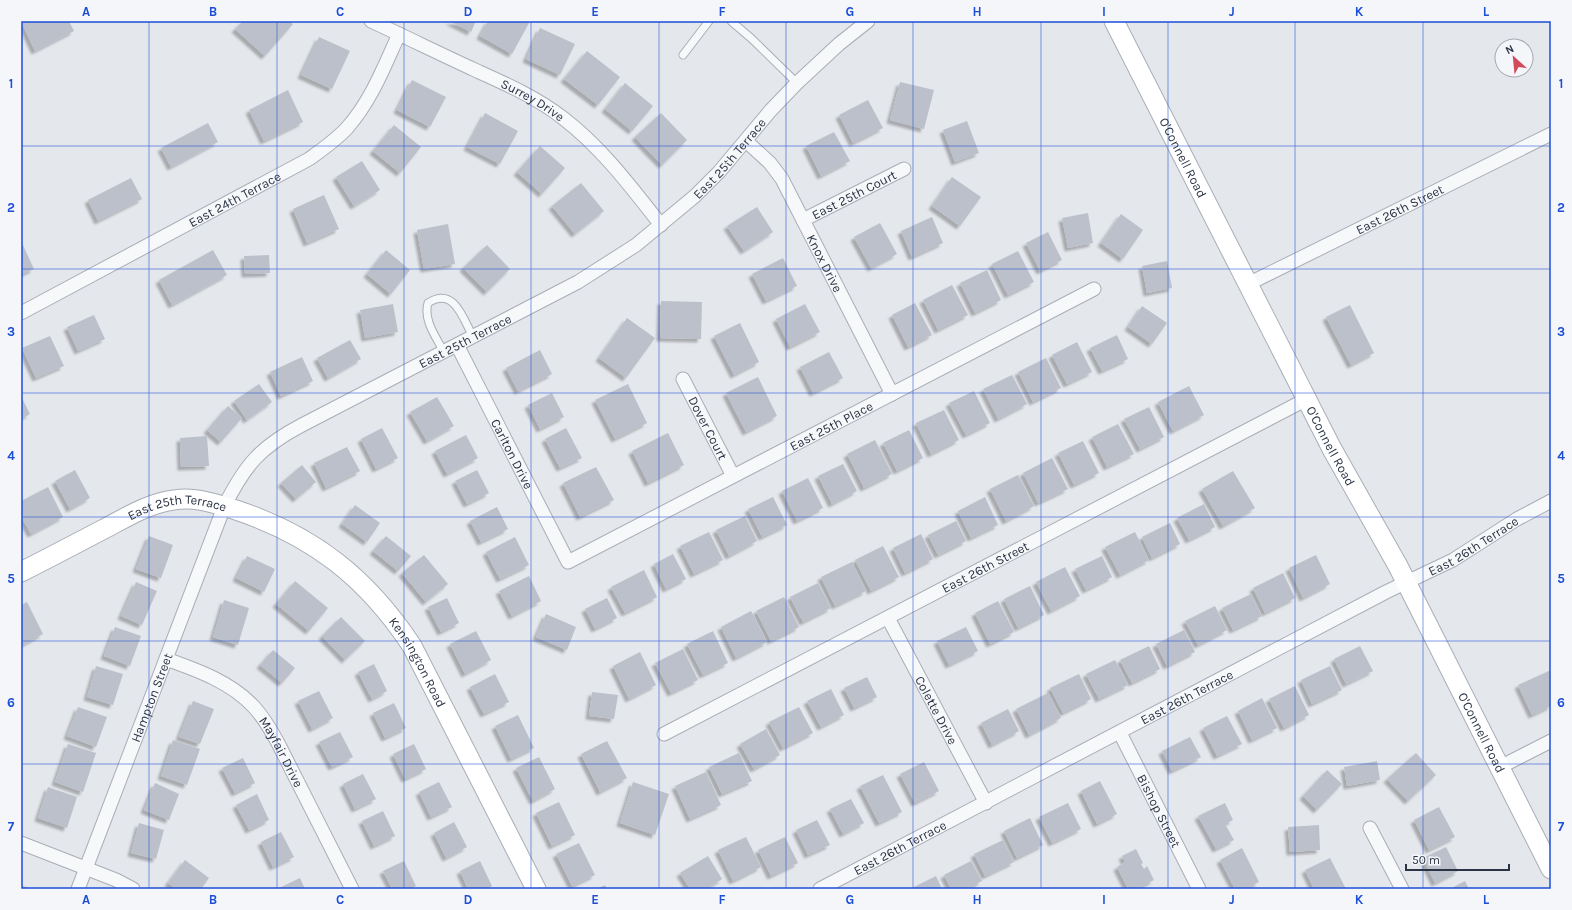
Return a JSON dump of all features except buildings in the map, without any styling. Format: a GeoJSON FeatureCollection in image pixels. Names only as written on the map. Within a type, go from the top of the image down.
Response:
{"type":"FeatureCollection","features":[{"type":"Feature","properties":{"kind":"street","name":"Surrey Drive"},"geometry":{"type":"LineString","coordinates":[[371,21],[516,89],[543,104],[563,118],[587,138],[610,161],[661,225]]}},
{"type":"Feature","properties":{"kind":"street","name":"East 25th Terrace"},"geometry":{"type":"LineString","coordinates":[[21,572],[136,512],[157,503],[175,499],[194,500],[210,502],[224,507],[236,482],[246,468],[259,454],[277,440],[302,425],[578,282],[636,245],[695,196],[797,83],[839,44],[868,21]]}},
{"type":"Feature","properties":{"kind":"street","name":"O'Connell Road"},"geometry":{"type":"LineString","coordinates":[[1114,21],[1332,449],[1406,582],[1551,869]]}},
{"type":"Feature","properties":{"kind":"street","name":"East 24th Terrace"},"geometry":{"type":"LineString","coordinates":[[21,313],[310,159],[328,146],[347,128],[364,106],[376,85],[399,34]]}},
{"type":"Feature","properties":{"kind":"street","name":"East 26th Street"},"geometry":{"type":"LineString","coordinates":[[1248,284],[1551,134]]}},
{"type":"Feature","properties":{"kind":"street","name":"Knox Drive"},"geometry":{"type":"LineString","coordinates":[[746,141],[770,163],[782,180],[892,394]]}},
{"type":"Feature","properties":{"kind":"street","name":"East 25th Court"},"geometry":{"type":"LineString","coordinates":[[803,220],[904,169]]}},
{"type":"Feature","properties":{"kind":"street","name":"East 25th Place"},"geometry":{"type":"LineString","coordinates":[[568,562],[1094,290]]}},
{"type":"Feature","properties":{"kind":"street","name":"Carlton Drive"},"geometry":{"type":"LineString","coordinates":[[457,345],[568,562]]}},
{"type":"Feature","properties":{"kind":"street","name":"Dover Court"},"geometry":{"type":"LineString","coordinates":[[683,379],[733,476]]}},
{"type":"Feature","properties":{"kind":"street","name":"East 26th Street"},"geometry":{"type":"LineString","coordinates":[[664,734],[1307,399]]}},
{"type":"Feature","properties":{"kind":"street","name":"East 26th Terrace"},"geometry":{"type":"LineString","coordinates":[[820,889],[1406,582],[1453,560],[1517,519],[1551,501]]}},
{"type":"Feature","properties":{"kind":"street","name":"Hampton Street"},"geometry":{"type":"LineString","coordinates":[[78,889],[224,507]]}},
{"type":"Feature","properties":{"kind":"street","name":"Kensington Road"},"geometry":{"type":"LineString","coordinates":[[224,507],[269,523],[293,534],[318,549],[359,580],[386,610],[416,653],[536,889]]}},
{"type":"Feature","properties":{"kind":"street","name":"Colette Drive"},"geometry":{"type":"LineString","coordinates":[[888,618],[986,803]]}},
{"type":"Feature","properties":{"kind":"street","name":"Mayfair Drive"},"geometry":{"type":"LineString","coordinates":[[166,659],[202,672],[219,681],[238,692],[254,706],[266,722],[278,743],[352,889]]}},
{"type":"Feature","properties":{"kind":"street","name":"Bishop Street"},"geometry":{"type":"LineString","coordinates":[[1120,733],[1199,889]]}},
{"type":"Feature","properties":{"kind":"street"},"geometry":{"type":"LineString","coordinates":[[1500,767],[1551,741]]}},
{"type":"Feature","properties":{"kind":"street"},"geometry":{"type":"LineString","coordinates":[[1370,828],[1402,889]]}},
{"type":"Feature","properties":{"kind":"street"},"geometry":{"type":"LineString","coordinates":[[21,843],[116,880],[133,889]]}},
{"type":"Feature","properties":{"kind":"lane"},"geometry":{"type":"LineString","coordinates":[[683,56],[710,21]]}},
{"type":"Feature","properties":{"kind":"lane"},"geometry":{"type":"LineString","coordinates":[[731,21],[752,39],[797,83]]}},
{"type":"Feature","properties":{"kind":"lane"},"geometry":{"type":"LineString","coordinates":[[444,352],[427,319],[425,310],[428,303],[434,298],[442,297],[450,300],[456,306],[473,337]]}}]}
